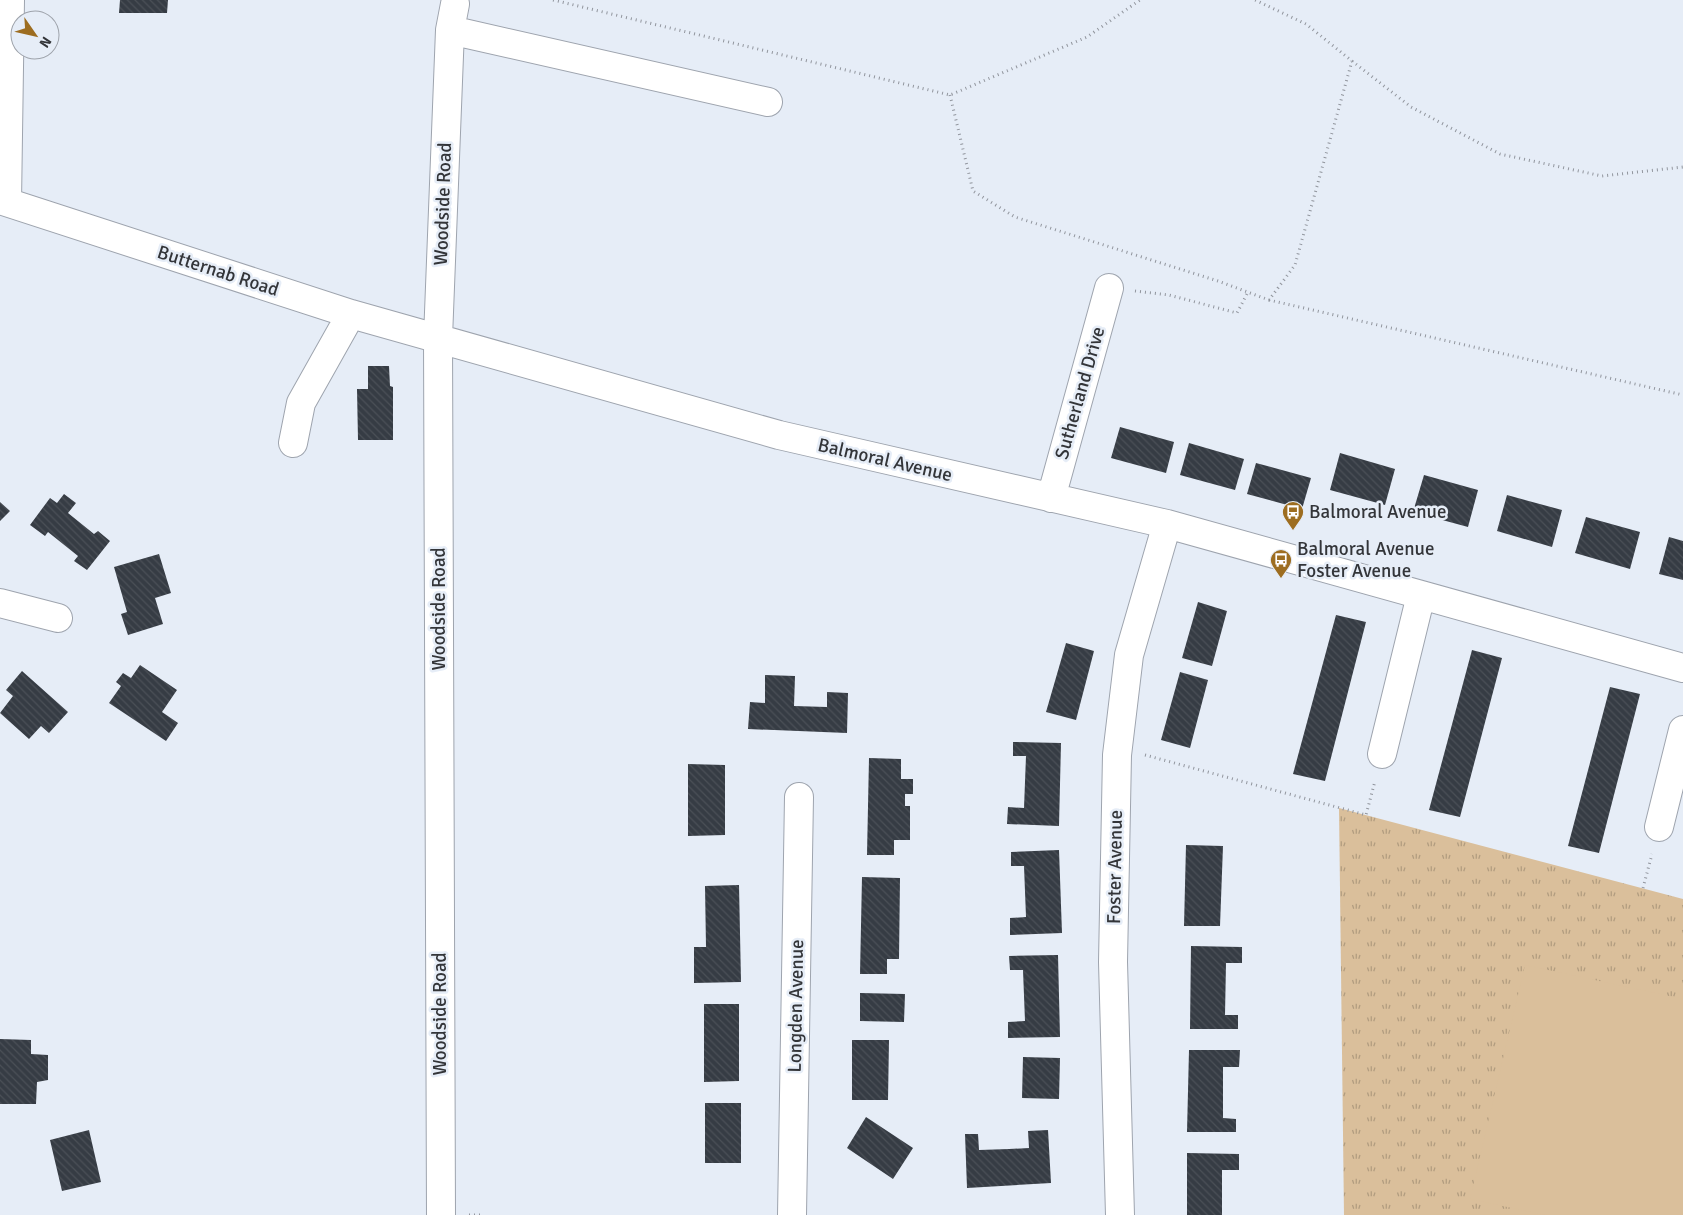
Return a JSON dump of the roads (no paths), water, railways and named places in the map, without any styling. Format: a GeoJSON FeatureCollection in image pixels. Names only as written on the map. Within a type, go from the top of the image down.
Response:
{"type":"FeatureCollection","features":[{"type":"Feature","properties":{"kind":"street"},"geometry":{"type":"LineString","coordinates":[[4,201],[10,0]]}},
{"type":"Feature","properties":{"kind":"street","name":"Woodside Road"},"geometry":{"type":"LineString","coordinates":[[440,1215],[438,338],[450,30],[455,4]]}},
{"type":"Feature","properties":{"kind":"street"},"geometry":{"type":"LineString","coordinates":[[450,30],[768,102]]}},
{"type":"Feature","properties":{"kind":"street","name":"Butternab Road"},"geometry":{"type":"LineString","coordinates":[[4,201],[352,314],[438,338]]}},
{"type":"Feature","properties":{"kind":"street","name":"Sutherland Drive"},"geometry":{"type":"LineString","coordinates":[[1051,498],[1109,288]]}},
{"type":"Feature","properties":{"kind":"street"},"geometry":{"type":"LineString","coordinates":[[293,443],[301,403],[352,314]]}},
{"type":"Feature","properties":{"kind":"street","name":"Balmoral Avenue"},"geometry":{"type":"LineString","coordinates":[[438,338],[779,435],[1166,524],[1683,668]]}},
{"type":"Feature","properties":{"kind":"street","name":"Foster Avenue"},"geometry":{"type":"LineString","coordinates":[[1120,1215],[1113,962],[1118,748],[1129,655],[1166,524]]}},
{"type":"Feature","properties":{"kind":"street"},"geometry":{"type":"LineString","coordinates":[[1382,754],[1421,595]]}},
{"type":"Feature","properties":{"kind":"street"},"geometry":{"type":"LineString","coordinates":[[0,603],[58,618]]}},
{"type":"Feature","properties":{"kind":"street"},"geometry":{"type":"LineString","coordinates":[[1659,827],[1683,730]]}},
{"type":"Feature","properties":{"kind":"street","name":"Longden Avenue"},"geometry":{"type":"LineString","coordinates":[[792,1215],[799,797]]}},
{"type":"Feature","properties":{"kind":"place","name":"Balmoral Avenue"},"geometry":{"type":"Point","coordinates":[1293,531]}},
{"type":"Feature","properties":{"kind":"place","name":"Balmoral Avenue Foster Avenue"},"geometry":{"type":"Point","coordinates":[1281,579]}}]}
